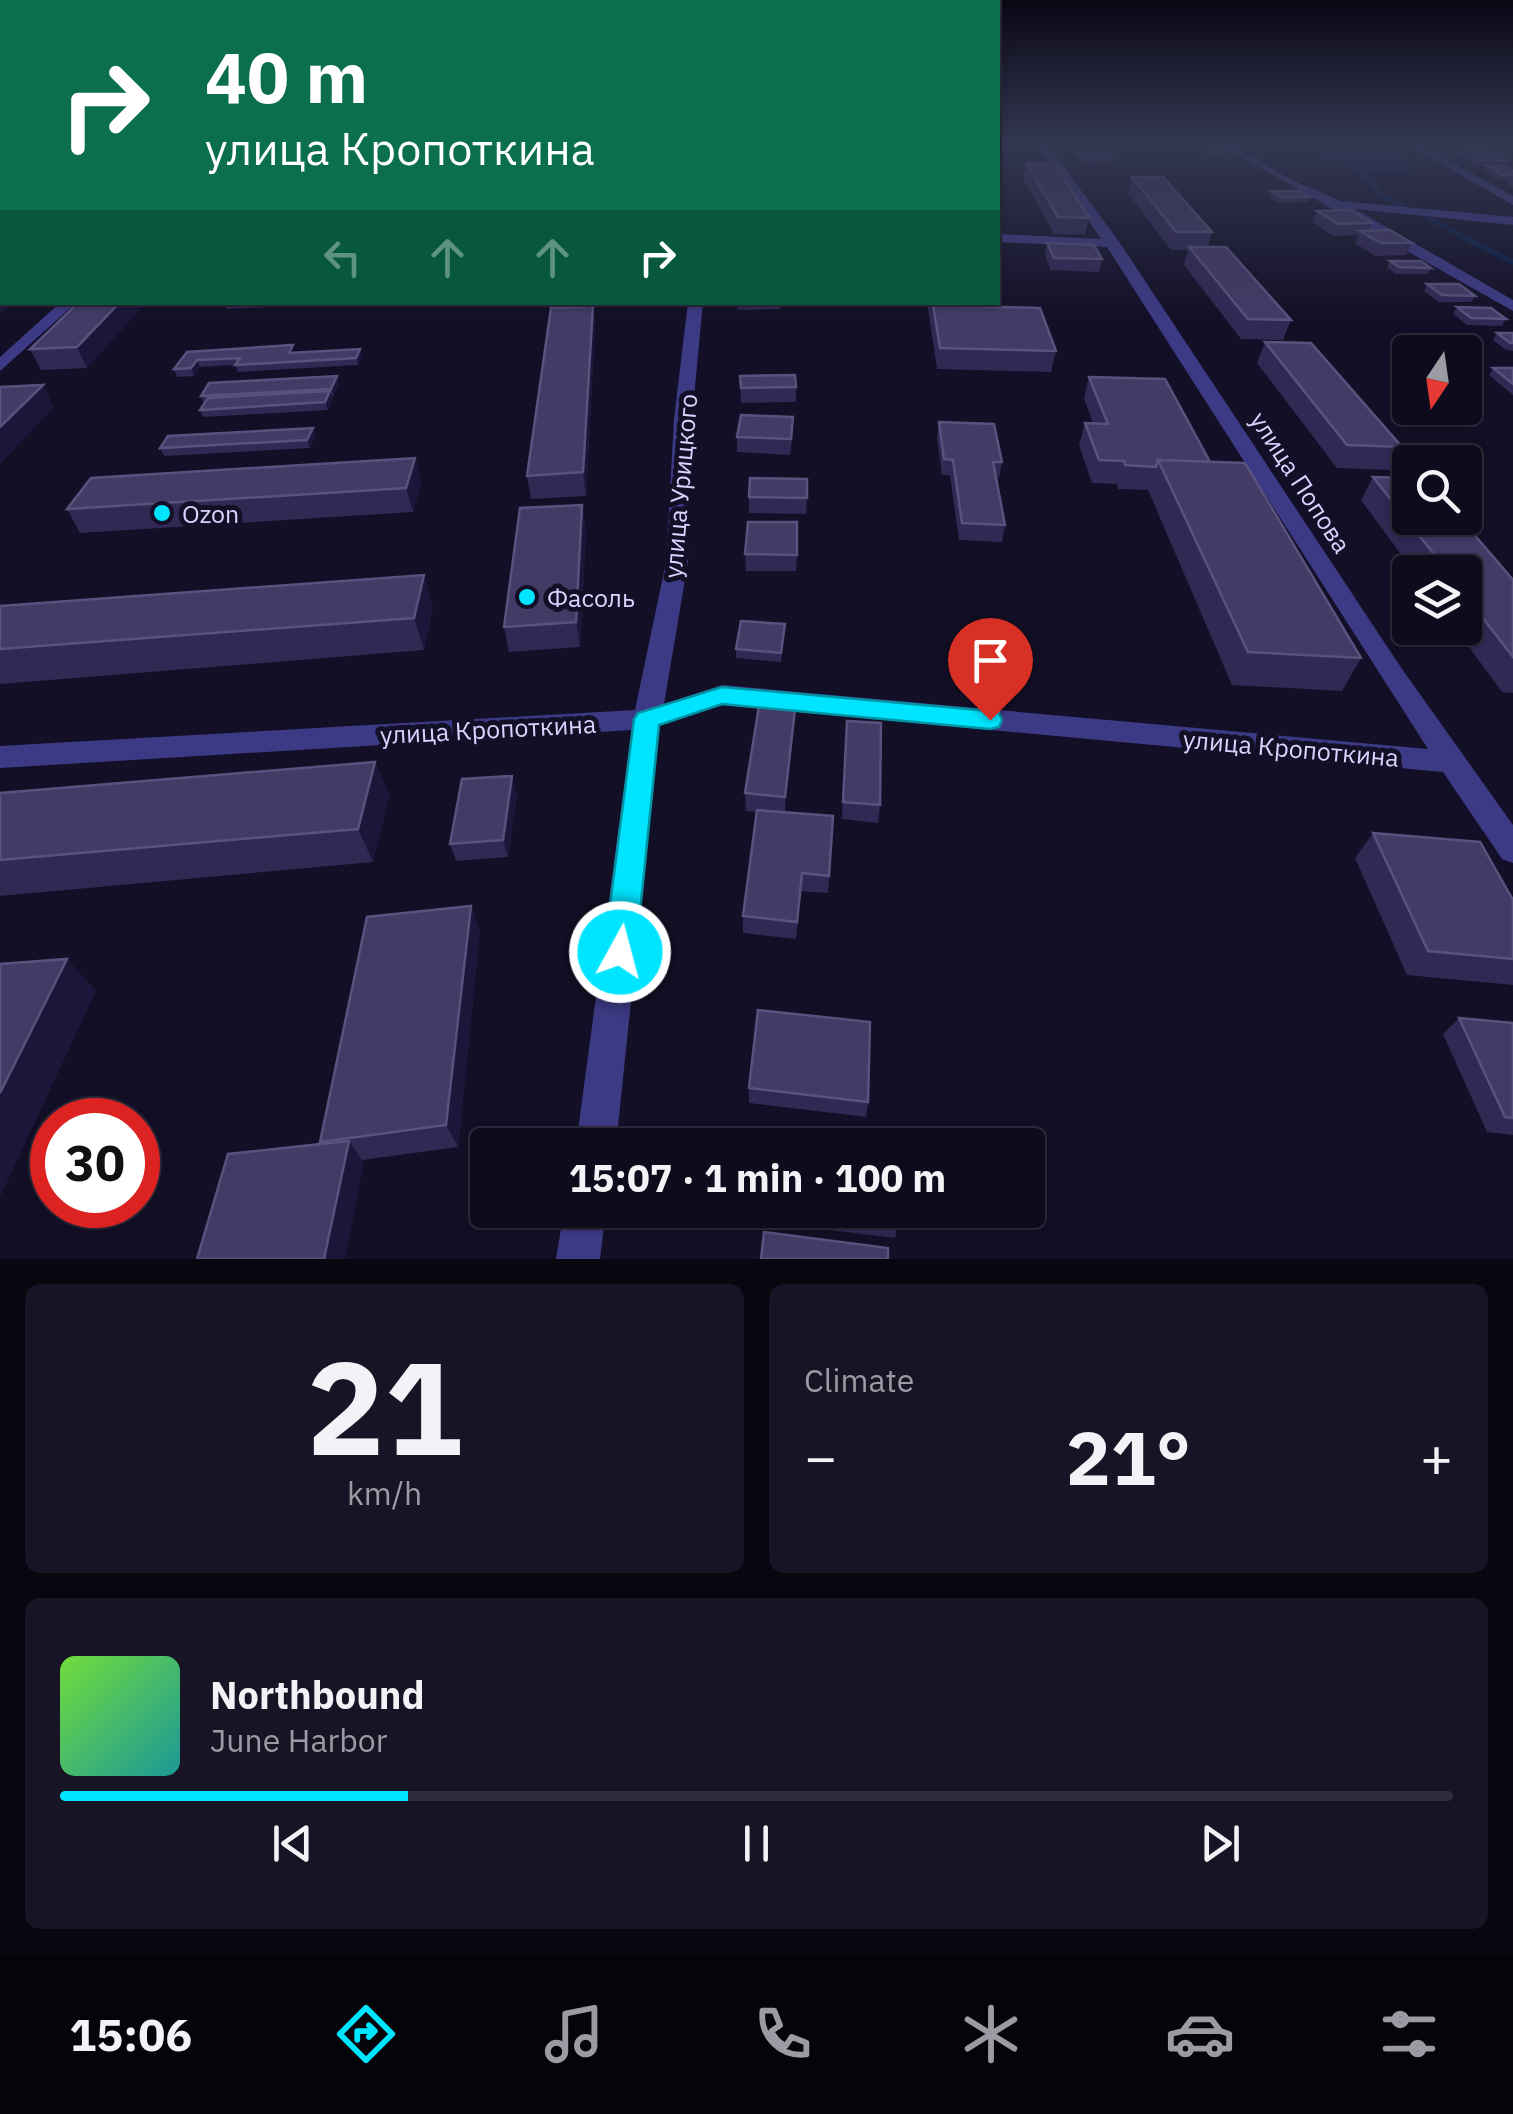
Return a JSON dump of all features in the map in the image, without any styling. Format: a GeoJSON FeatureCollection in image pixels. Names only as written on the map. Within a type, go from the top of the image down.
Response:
{"type":"FeatureCollection","features":[{"type":"Feature","properties":{"kind":"street","name":"улица Попова"},"geometry":{"type":"LineString","coordinates":[[1084,203],[1450,762],[1513,850]]}},
{"type":"Feature","properties":{"kind":"street"},"geometry":{"type":"LineString","coordinates":[[1335,203],[1513,306]]}},
{"type":"Feature","properties":{"kind":"street"},"geometry":{"type":"LineString","coordinates":[[1338,204],[1513,220]]}},
{"type":"Feature","properties":{"kind":"street"},"geometry":{"type":"LineString","coordinates":[[1000,238],[1113,244]]}},
{"type":"Feature","properties":{"kind":"street"},"geometry":{"type":"LineString","coordinates":[[0,366],[67,305]]}},
{"type":"Feature","properties":{"kind":"street","name":"улица Урицкого"},"geometry":{"type":"LineString","coordinates":[[598,1128],[646,719],[677,562],[684,419],[696,305]]}},
{"type":"Feature","properties":{"kind":"street","name":"улица Кропоткина"},"geometry":{"type":"LineString","coordinates":[[0,757],[646,719],[722,695],[1450,762]]}},
{"type":"Feature","properties":{"kind":"street"},"geometry":{"type":"LineString","coordinates":[[578,1259],[582,1228]]}},
{"type":"Feature","properties":{"kind":"building"},"geometry":{"type":"Polygon","coordinates":[[[1050,203],[1079,203],[1089,218],[1058,217],[1050,203]]]}},
{"type":"Feature","properties":{"kind":"building"},"geometry":{"type":"Polygon","coordinates":[[[1153,203],[1186,203],[1212,232],[1176,232],[1153,203]]]}},
{"type":"Feature","properties":{"kind":"building"},"geometry":{"type":"Polygon","coordinates":[[[1350,210],[1372,223],[1338,224],[1317,211],[1350,210]]]}},
{"type":"Feature","properties":{"kind":"building"},"geometry":{"type":"Polygon","coordinates":[[[1390,230],[1412,243],[1381,243],[1360,231],[1390,230]]]}},
{"type":"Feature","properties":{"kind":"building"},"geometry":{"type":"Polygon","coordinates":[[[1047,243],[1094,245],[1102,259],[1054,258],[1047,243]]]}},
{"type":"Feature","properties":{"kind":"building"},"geometry":{"type":"Polygon","coordinates":[[[1189,247],[1226,247],[1291,320],[1248,319],[1189,247]]]}},
{"type":"Feature","properties":{"kind":"building"},"geometry":{"type":"Polygon","coordinates":[[[1390,261],[1421,261],[1431,268],[1399,267],[1390,261]]]}},
{"type":"Feature","properties":{"kind":"building"},"geometry":{"type":"Polygon","coordinates":[[[1427,284],[1459,284],[1475,296],[1442,295],[1427,284]]]}},
{"type":"Feature","properties":{"kind":"building"},"geometry":{"type":"Polygon","coordinates":[[[76,305],[117,305],[77,347],[30,349],[76,305]]]}},
{"type":"Feature","properties":{"kind":"building"},"geometry":{"type":"Polygon","coordinates":[[[933,305],[1040,308],[1056,351],[940,348],[933,305]]]}},
{"type":"Feature","properties":{"kind":"building"},"geometry":{"type":"Polygon","coordinates":[[[593,306],[583,472],[527,476],[551,308],[593,306]]]}},
{"type":"Feature","properties":{"kind":"building"},"geometry":{"type":"Polygon","coordinates":[[[1457,307],[1491,308],[1506,319],[1471,318],[1457,307]]]}},
{"type":"Feature","properties":{"kind":"building"},"geometry":{"type":"Polygon","coordinates":[[[1497,333],[1513,333],[1513,343],[1510,343],[1497,333]]]}},
{"type":"Feature","properties":{"kind":"building"},"geometry":{"type":"Polygon","coordinates":[[[1265,342],[1311,343],[1400,445],[1347,445],[1265,342]]]}},
{"type":"Feature","properties":{"kind":"building"},"geometry":{"type":"Polygon","coordinates":[[[293,345],[289,353],[360,349],[356,358],[235,365],[240,358],[197,360],[191,368],[174,369],[187,352],[293,345]]]}},
{"type":"Feature","properties":{"kind":"building"},"geometry":{"type":"Polygon","coordinates":[[[1493,368],[1513,368],[1513,384],[1493,368]]]}},
{"type":"Feature","properties":{"kind":"building"},"geometry":{"type":"Polygon","coordinates":[[[795,375],[796,387],[741,388],[740,376],[795,375]]]}},
{"type":"Feature","properties":{"kind":"building"},"geometry":{"type":"Polygon","coordinates":[[[337,376],[331,389],[201,396],[209,383],[337,376]]]}},
{"type":"Feature","properties":{"kind":"building"},"geometry":{"type":"Polygon","coordinates":[[[1089,377],[1165,379],[1210,462],[1158,460],[1156,467],[1099,460],[1085,423],[1108,424],[1089,377]]]}},
{"type":"Feature","properties":{"kind":"building"},"geometry":{"type":"Polygon","coordinates":[[[43,385],[0,427],[0,387],[43,385]]]}},
{"type":"Feature","properties":{"kind":"building"},"geometry":{"type":"Polygon","coordinates":[[[330,391],[325,402],[200,410],[208,398],[330,391]]]}},
{"type":"Feature","properties":{"kind":"building"},"geometry":{"type":"Polygon","coordinates":[[[741,415],[793,417],[791,439],[737,437],[741,415]]]}},
{"type":"Feature","properties":{"kind":"building"},"geometry":{"type":"Polygon","coordinates":[[[939,422],[994,424],[1002,462],[993,462],[1005,525],[962,523],[953,460],[944,459],[939,422]]]}},
{"type":"Feature","properties":{"kind":"building"},"geometry":{"type":"Polygon","coordinates":[[[313,428],[307,440],[160,448],[168,436],[313,428]]]}},
{"type":"Feature","properties":{"kind":"building"},"geometry":{"type":"Polygon","coordinates":[[[415,458],[406,488],[67,509],[91,478],[415,458]]]}},
{"type":"Feature","properties":{"kind":"building"},"geometry":{"type":"Polygon","coordinates":[[[1158,460],[1245,463],[1361,658],[1248,652],[1158,460]]]}},
{"type":"Feature","properties":{"kind":"building"},"geometry":{"type":"Polygon","coordinates":[[[1373,477],[1392,478],[1392,501],[1373,477]]]}},
{"type":"Feature","properties":{"kind":"building"},"geometry":{"type":"Polygon","coordinates":[[[750,478],[807,479],[807,498],[749,497],[750,478]]]}},
{"type":"Feature","properties":{"kind":"building"},"geometry":{"type":"Polygon","coordinates":[[[582,505],[576,622],[504,627],[520,508],[582,505]]]}},
{"type":"Feature","properties":{"kind":"building"},"geometry":{"type":"Polygon","coordinates":[[[748,522],[797,522],[797,555],[745,554],[748,522]]]}},
{"type":"Feature","properties":{"kind":"building"},"geometry":{"type":"Polygon","coordinates":[[[1419,535],[1475,535],[1513,580],[1513,657],[1482,617],[1482,555],[1435,555],[1419,535]]]}},
{"type":"Feature","properties":{"kind":"building"},"geometry":{"type":"Polygon","coordinates":[[[424,575],[414,618],[0,649],[0,606],[424,575]]]}},
{"type":"Feature","properties":{"kind":"building"},"geometry":{"type":"Polygon","coordinates":[[[741,621],[785,624],[781,653],[736,649],[741,621]]]}},
{"type":"Feature","properties":{"kind":"building"},"geometry":{"type":"Polygon","coordinates":[[[759,706],[795,709],[785,797],[745,793],[759,706]]]}},
{"type":"Feature","properties":{"kind":"building"},"geometry":{"type":"Polygon","coordinates":[[[847,721],[881,723],[880,805],[843,802],[847,721]]]}},
{"type":"Feature","properties":{"kind":"building"},"geometry":{"type":"Polygon","coordinates":[[[375,762],[358,829],[0,860],[0,793],[375,762]]]}},
{"type":"Feature","properties":{"kind":"building"},"geometry":{"type":"Polygon","coordinates":[[[512,776],[503,840],[450,844],[462,779],[512,776]]]}},
{"type":"Feature","properties":{"kind":"building"},"geometry":{"type":"Polygon","coordinates":[[[757,810],[833,816],[829,876],[802,873],[797,922],[743,916],[757,810]]]}},
{"type":"Feature","properties":{"kind":"building"},"geometry":{"type":"Polygon","coordinates":[[[1373,833],[1480,842],[1513,900],[1513,959],[1428,951],[1373,833]]]}},
{"type":"Feature","properties":{"kind":"building"},"geometry":{"type":"Polygon","coordinates":[[[471,906],[446,1125],[320,1142],[367,917],[471,906]]]}},
{"type":"Feature","properties":{"kind":"building"},"geometry":{"type":"Polygon","coordinates":[[[67,959],[0,1093],[0,964],[67,959]]]}},
{"type":"Feature","properties":{"kind":"building"},"geometry":{"type":"Polygon","coordinates":[[[758,1010],[870,1022],[868,1102],[749,1088],[758,1010]]]}},
{"type":"Feature","properties":{"kind":"building"},"geometry":{"type":"Polygon","coordinates":[[[1459,1018],[1513,1023],[1513,1118],[1505,1117],[1459,1018]]]}},
{"type":"Feature","properties":{"kind":"building"},"geometry":{"type":"Polygon","coordinates":[[[349,1141],[324,1259],[197,1259],[228,1154],[349,1141]]]}},
{"type":"Feature","properties":{"kind":"building"},"geometry":{"type":"Polygon","coordinates":[[[764,1232],[888,1248],[888,1259],[761,1259],[764,1232]]]}},
{"type":"Feature","properties":{"kind":"waterway"},"geometry":{"type":"LineString","coordinates":[[1397,203],[1403,206]]}},
{"type":"Feature","properties":{"kind":"waterway"},"geometry":{"type":"LineString","coordinates":[[1427,218],[1465,237]]}},
{"type":"Feature","properties":{"kind":"waterway"},"geometry":{"type":"LineString","coordinates":[[1460,235],[1513,262]]}},
{"type":"Feature","properties":{"kind":"place","name":"Ozon"},"geometry":{"type":"Point","coordinates":[162,513]}},
{"type":"Feature","properties":{"kind":"place","name":"Фасоль"},"geometry":{"type":"Point","coordinates":[527,597]}},
{"type":"Feature","properties":{"kind":"route"},"geometry":{"type":"LineString","coordinates":[[620,952],[646,719],[722,695],[990,720]]}}]}
